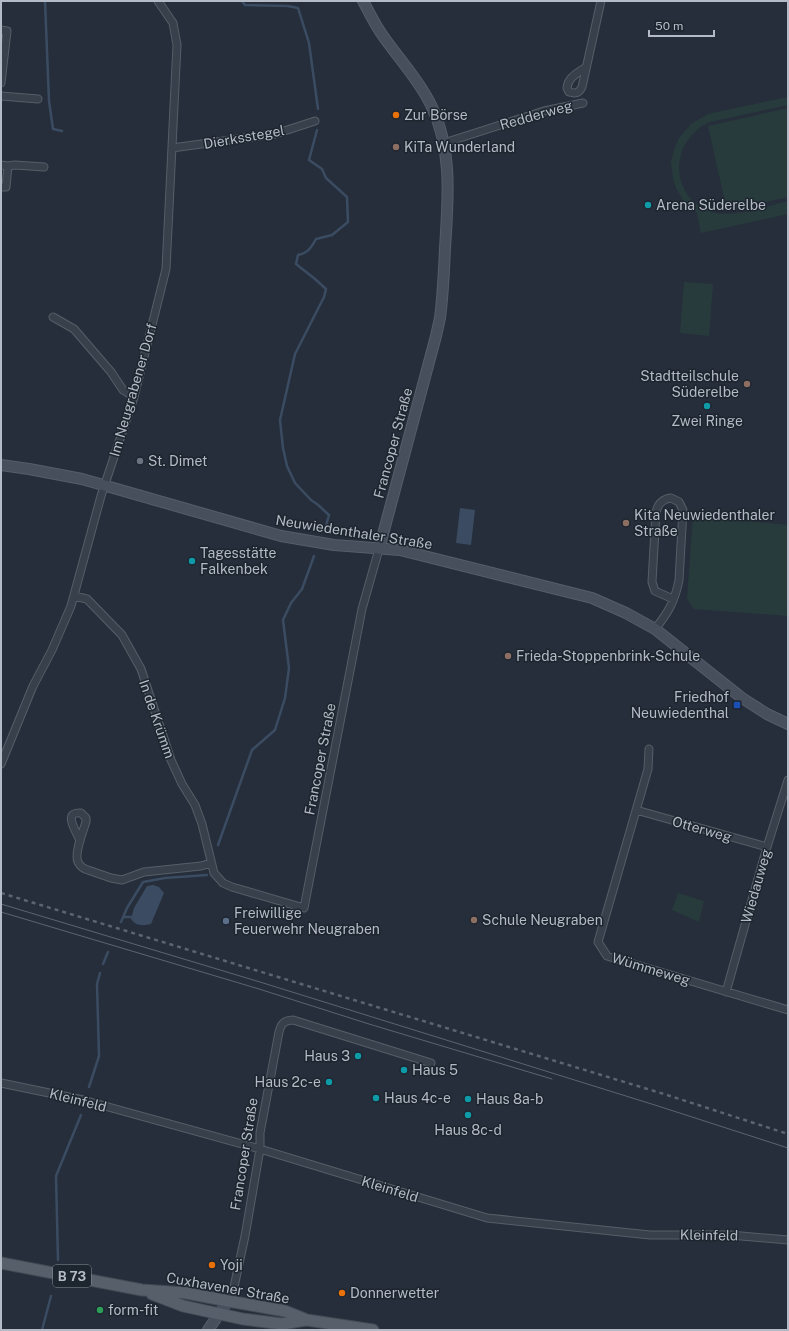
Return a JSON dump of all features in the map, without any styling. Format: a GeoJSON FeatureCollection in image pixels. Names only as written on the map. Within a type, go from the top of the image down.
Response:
{"type":"FeatureCollection","features":[{"type":"Feature","properties":{"kind":"main road","name":"Francoper Straße"},"geometry":{"type":"LineString","coordinates":[[363,1],[381,33],[432,105],[444,143],[448,178],[448,203],[440,318],[379,549]]}},
{"type":"Feature","properties":{"kind":"main road","name":"Neuwiedenthaler Straße"},"geometry":{"type":"LineString","coordinates":[[1,465],[62,474],[105,484],[281,536],[334,545],[400,550],[592,598],[626,613],[655,629],[742,698],[767,714],[788,724]]}},
{"type":"Feature","properties":{"kind":"main road","name":"Cuxhavener Straße"},"geometry":{"type":"LineString","coordinates":[[1,1263],[142,1290],[186,1293],[228,1300],[285,1311],[307,1320],[373,1330]]}},
{"type":"Feature","properties":{"kind":"main road","name":"Cuxhavener Straße"},"geometry":{"type":"LineString","coordinates":[[142,1290],[183,1306],[218,1314],[282,1324],[307,1320]]}},
{"type":"Feature","properties":{"kind":"main road"},"geometry":{"type":"LineString","coordinates":[[208,1330],[228,1300]]}},
{"type":"Feature","properties":{"kind":"street","name":"Im Neugrabener Dorf"},"geometry":{"type":"LineString","coordinates":[[1,764],[33,686],[52,650],[71,606],[91,529],[134,397],[166,270],[177,45],[173,23],[158,1]]}},
{"type":"Feature","properties":{"kind":"street"},"geometry":{"type":"LineString","coordinates":[[586,67],[601,1]]}},
{"type":"Feature","properties":{"kind":"street"},"geometry":{"type":"LineString","coordinates":[[1,30],[7,31],[1,83]]}},
{"type":"Feature","properties":{"kind":"street"},"geometry":{"type":"LineString","coordinates":[[1,96],[38,100]]}},
{"type":"Feature","properties":{"kind":"street","name":"Redderweg"},"geometry":{"type":"LineString","coordinates":[[444,143],[544,111],[583,103]]}},
{"type":"Feature","properties":{"kind":"street","name":"Dierksstegel"},"geometry":{"type":"LineString","coordinates":[[172,148],[274,134],[315,121]]}},
{"type":"Feature","properties":{"kind":"street"},"geometry":{"type":"LineString","coordinates":[[1,186],[6,187],[4,166],[15,165],[44,167]]}},
{"type":"Feature","properties":{"kind":"street"},"geometry":{"type":"LineString","coordinates":[[53,317],[74,329],[111,372],[123,390],[134,397]]}},
{"type":"Feature","properties":{"kind":"street"},"geometry":{"type":"LineString","coordinates":[[655,629],[668,613],[674,599],[679,580],[683,510],[679,502],[671,498],[662,501],[656,512],[652,582],[655,591],[658,594],[674,599]]}},
{"type":"Feature","properties":{"kind":"street","name":"Francoper Straße"},"geometry":{"type":"LineString","coordinates":[[304,908],[362,609],[379,549]]}},
{"type":"Feature","properties":{"kind":"street","name":"In de Krümm"},"geometry":{"type":"LineString","coordinates":[[74,596],[87,600],[122,635],[134,655],[141,669],[171,760],[199,815],[208,845],[211,863],[217,877],[228,885],[304,908]]}},
{"type":"Feature","properties":{"kind":"street","name":"Wümmeweg"},"geometry":{"type":"LineString","coordinates":[[649,749],[648,770],[598,942],[607,956],[788,1010]]}},
{"type":"Feature","properties":{"kind":"street","name":"Wiedauweg"},"geometry":{"type":"LineString","coordinates":[[726,992],[767,847],[788,780]]}},
{"type":"Feature","properties":{"kind":"street","name":"Otterweg"},"geometry":{"type":"LineString","coordinates":[[636,810],[767,847]]}},
{"type":"Feature","properties":{"kind":"street"},"geometry":{"type":"LineString","coordinates":[[80,841],[77,854],[80,866],[117,879],[128,879],[144,872],[201,866],[211,863]]}},
{"type":"Feature","properties":{"kind":"street","name":"Francoper Straße"},"geometry":{"type":"LineString","coordinates":[[228,1300],[234,1287],[237,1275],[260,1150],[259,1142],[261,1125],[279,1032],[284,1022],[293,1020],[431,1063]]}},
{"type":"Feature","properties":{"kind":"street","name":"Kleinfeld"},"geometry":{"type":"LineString","coordinates":[[1,1083],[83,1100],[260,1150],[487,1218],[650,1235],[730,1235],[788,1240]]}},
{"type":"Feature","properties":{"kind":"shaded area"},"geometry":{"type":"Polygon","coordinates":[[[788,97],[788,105],[710,122],[696,131],[686,143],[681,156],[679,170],[682,184],[689,197],[700,207],[716,213],[732,214],[788,201],[788,214],[701,233],[697,213],[683,200],[673,179],[671,161],[679,138],[691,124],[708,114],[788,97]]]}},
{"type":"Feature","properties":{"kind":"shaded area"},"geometry":{"type":"Polygon","coordinates":[[[788,108],[788,197],[727,211],[708,126],[788,108]]]}},
{"type":"Feature","properties":{"kind":"shaded area"},"geometry":{"type":"Polygon","coordinates":[[[684,282],[713,284],[709,336],[680,333],[684,282]]]}},
{"type":"Feature","properties":{"kind":"shaded area"},"geometry":{"type":"Polygon","coordinates":[[[693,516],[788,525],[788,616],[694,609],[687,599],[693,516]]]}},
{"type":"Feature","properties":{"kind":"shaded area"},"geometry":{"type":"Polygon","coordinates":[[[678,893],[704,901],[699,922],[672,910],[678,893]]]}},
{"type":"Feature","properties":{"kind":"water"},"geometry":{"type":"Polygon","coordinates":[[[460,508],[475,510],[471,545],[456,543],[460,508]]]}},
{"type":"Feature","properties":{"kind":"water"},"geometry":{"type":"Polygon","coordinates":[[[153,885],[159,887],[164,893],[151,924],[137,924],[131,919],[134,908],[147,886],[153,885]]]}},
{"type":"Feature","properties":{"kind":"waterway"},"geometry":{"type":"LineString","coordinates":[[45,1],[49,101],[53,129],[62,131]]}},
{"type":"Feature","properties":{"kind":"waterway"},"geometry":{"type":"LineString","coordinates":[[242,1],[245,5],[288,6],[298,8],[309,43],[318,109]]}},
{"type":"Feature","properties":{"kind":"waterway"},"geometry":{"type":"LineString","coordinates":[[317,130],[309,160],[322,169],[326,178],[347,197],[348,222],[332,235],[316,239],[309,250],[298,255],[296,264],[326,289],[324,297],[295,354],[280,420],[283,448],[287,466],[295,483],[311,500],[329,515],[325,529]]}},
{"type":"Feature","properties":{"kind":"waterway"},"geometry":{"type":"LineString","coordinates":[[218,845],[252,750],[275,730],[285,698],[289,668],[283,620],[291,603],[302,589],[314,556]]}},
{"type":"Feature","properties":{"kind":"waterway"},"geometry":{"type":"LineString","coordinates":[[121,922],[127,908],[143,882],[165,878],[207,875]]}},
{"type":"Feature","properties":{"kind":"waterway"},"geometry":{"type":"LineString","coordinates":[[123,917],[131,917]]}},
{"type":"Feature","properties":{"kind":"waterway"},"geometry":{"type":"LineString","coordinates":[[103,964],[108,952]]}},
{"type":"Feature","properties":{"kind":"waterway"},"geometry":{"type":"LineString","coordinates":[[89,1087],[99,1056],[97,984],[100,973]]}},
{"type":"Feature","properties":{"kind":"waterway"},"geometry":{"type":"LineString","coordinates":[[58,1260],[56,1176],[81,1115]]}},
{"type":"Feature","properties":{"kind":"waterway"},"geometry":{"type":"LineString","coordinates":[[42,1330],[51,1296]]}},
{"type":"Feature","properties":{"kind":"tram line"},"geometry":{"type":"LineString","coordinates":[[1,904],[260,982],[788,1148]]}},
{"type":"Feature","properties":{"kind":"tram line"},"geometry":{"type":"LineString","coordinates":[[1,912],[552,1079]]}},
{"type":"Feature","properties":{"kind":"railway"},"geometry":{"type":"LineString","coordinates":[[1,893],[664,1094],[788,1134]]}},
{"type":"Feature","properties":{"kind":"place","name":"Zur Börse"},"geometry":{"type":"Point","coordinates":[396,115]}},
{"type":"Feature","properties":{"kind":"place","name":"KiTa Wunderland"},"geometry":{"type":"Point","coordinates":[396,147]}},
{"type":"Feature","properties":{"kind":"place","name":"Arena Süderelbe"},"geometry":{"type":"Point","coordinates":[648,205]}},
{"type":"Feature","properties":{"kind":"place","name":"Stadtteilschule Süderelbe"},"geometry":{"type":"Point","coordinates":[747,384]}},
{"type":"Feature","properties":{"kind":"place","name":"Zwei Ringe"},"geometry":{"type":"Point","coordinates":[707,406]}},
{"type":"Feature","properties":{"kind":"place","name":"St. Dimet"},"geometry":{"type":"Point","coordinates":[140,461]}},
{"type":"Feature","properties":{"kind":"place","name":"Kita Neuwiedenthaler Straße"},"geometry":{"type":"Point","coordinates":[626,523]}},
{"type":"Feature","properties":{"kind":"place","name":"Tagesstätte Falkenbek"},"geometry":{"type":"Point","coordinates":[192,561]}},
{"type":"Feature","properties":{"kind":"place","name":"Frieda-Stoppenbrink-Schule"},"geometry":{"type":"Point","coordinates":[508,656]}},
{"type":"Feature","properties":{"kind":"place","name":"Friedhof Neuwiedenthal"},"geometry":{"type":"Point","coordinates":[737,705]}},
{"type":"Feature","properties":{"kind":"place","name":"Schule Neugraben"},"geometry":{"type":"Point","coordinates":[474,920]}},
{"type":"Feature","properties":{"kind":"place","name":"Freiwillige Feuerwehr Neugraben"},"geometry":{"type":"Point","coordinates":[226,921]}},
{"type":"Feature","properties":{"kind":"place","name":"Haus 3"},"geometry":{"type":"Point","coordinates":[358,1056]}},
{"type":"Feature","properties":{"kind":"place","name":"Haus 5"},"geometry":{"type":"Point","coordinates":[404,1070]}},
{"type":"Feature","properties":{"kind":"place","name":"Haus 2c-e"},"geometry":{"type":"Point","coordinates":[329,1082]}},
{"type":"Feature","properties":{"kind":"place","name":"Haus 4c-e"},"geometry":{"type":"Point","coordinates":[376,1098]}},
{"type":"Feature","properties":{"kind":"place","name":"Haus 8a-b"},"geometry":{"type":"Point","coordinates":[468,1099]}},
{"type":"Feature","properties":{"kind":"place","name":"Haus 8c-d"},"geometry":{"type":"Point","coordinates":[468,1115]}},
{"type":"Feature","properties":{"kind":"place","name":"Yoji"},"geometry":{"type":"Point","coordinates":[212,1265]}},
{"type":"Feature","properties":{"kind":"place","name":"Donnerwetter"},"geometry":{"type":"Point","coordinates":[342,1293]}},
{"type":"Feature","properties":{"kind":"place","name":"form-fit"},"geometry":{"type":"Point","coordinates":[100,1310]}}]}
